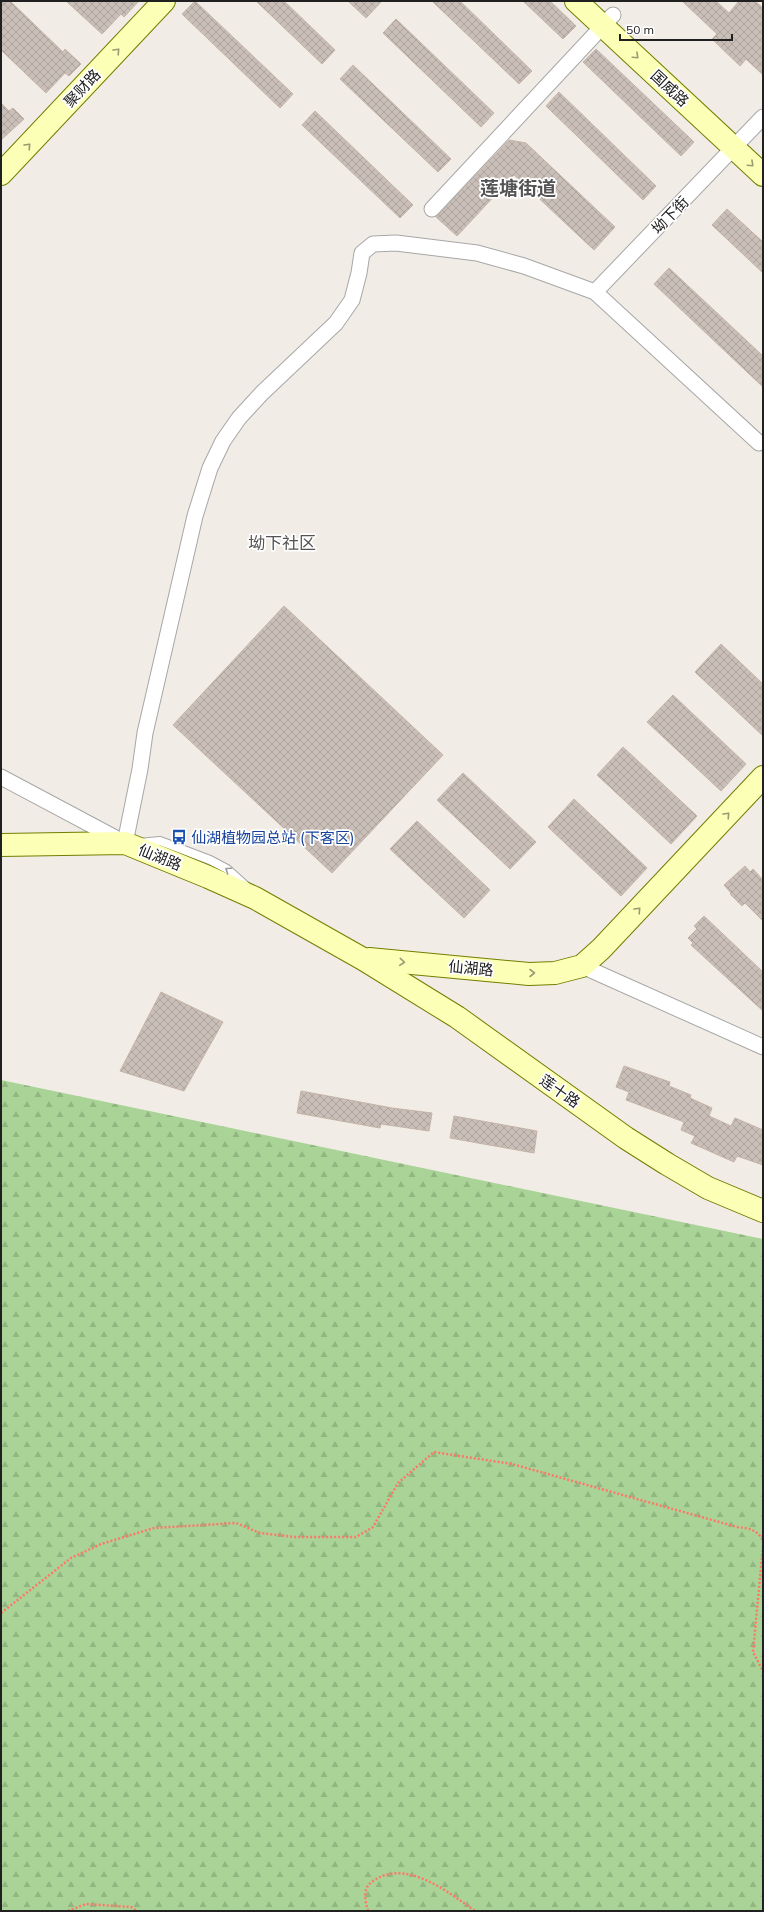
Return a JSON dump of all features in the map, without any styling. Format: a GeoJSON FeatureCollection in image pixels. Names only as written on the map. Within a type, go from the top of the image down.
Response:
{"type":"FeatureCollection","features":[{"type":"Feature","properties":{"kind":"street","name":"聚财路"},"geometry":{"type":"LineString","coordinates":[[1,174],[164,1]]}},
{"type":"Feature","properties":{"kind":"street","name":"国威路"},"geometry":{"type":"LineString","coordinates":[[576,1],[605,14],[739,143],[763,175]]}},
{"type":"Feature","properties":{"kind":"street"},"geometry":{"type":"LineString","coordinates":[[432,209],[605,14]]}},
{"type":"Feature","properties":{"kind":"street","name":"坳下街"},"geometry":{"type":"LineString","coordinates":[[595,292],[763,118]]}},
{"type":"Feature","properties":{"kind":"street","name":"国威路"},"geometry":{"type":"LineString","coordinates":[[739,143],[763,155]]}},
{"type":"Feature","properties":{"kind":"street"},"geometry":{"type":"LineString","coordinates":[[125,843],[149,717],[195,516],[210,468],[223,441],[239,418],[262,393],[336,322],[352,300],[359,273],[362,253],[373,244],[396,243],[477,253],[524,266],[595,292],[759,443]]}},
{"type":"Feature","properties":{"kind":"street","name":"仙湖路"},"geometry":{"type":"LineString","coordinates":[[1,777],[125,843],[208,876],[255,898],[364,959],[529,974],[556,973],[582,966],[601,949],[763,776]]}},
{"type":"Feature","properties":{"kind":"street","name":"仙湖路"},"geometry":{"type":"LineString","coordinates":[[1,845],[125,843]]}},
{"type":"Feature","properties":{"kind":"street","name":"莲十路"},"geometry":{"type":"LineString","coordinates":[[364,959],[457,1017],[626,1138],[667,1164],[708,1188],[763,1211]]}},
{"type":"Feature","properties":{"kind":"street"},"geometry":{"type":"LineString","coordinates":[[582,966],[763,1047]]}},
{"type":"Feature","properties":{"kind":"path"},"geometry":{"type":"LineString","coordinates":[[1,1613],[71,1558],[101,1544],[154,1528],[236,1523],[260,1532],[294,1536],[356,1537],[373,1527],[398,1483],[434,1452],[512,1464],[737,1527],[748,1528],[760,1534],[763,1541]]}},
{"type":"Feature","properties":{"kind":"path"},"geometry":{"type":"LineString","coordinates":[[763,1546],[753,1652],[763,1671]]}},
{"type":"Feature","properties":{"kind":"path"},"geometry":{"type":"LineString","coordinates":[[368,1911],[365,1902],[365,1891],[371,1882],[381,1875],[393,1872],[407,1874],[422,1879],[448,1892],[475,1911]]}},
{"type":"Feature","properties":{"kind":"path"},"geometry":{"type":"LineString","coordinates":[[68,1911],[86,1904],[131,1907],[137,1911]]}},
{"type":"Feature","properties":{"kind":"green space"},"geometry":{"type":"Polygon","coordinates":[[[1,1080],[763,1239],[763,1911],[1,1911],[1,1080]]]}},
{"type":"Feature","properties":{"kind":"building"},"geometry":{"type":"Polygon","coordinates":[[[1,1],[10,1],[63,52],[65,49],[81,64],[69,76],[65,73],[46,93],[1,50],[1,1]]]}},
{"type":"Feature","properties":{"kind":"building"},"geometry":{"type":"Polygon","coordinates":[[[66,1],[139,1],[124,17],[121,14],[102,34],[66,1]]]}},
{"type":"Feature","properties":{"kind":"building"},"geometry":{"type":"Polygon","coordinates":[[[195,1],[293,94],[280,108],[182,14],[195,1]]]}},
{"type":"Feature","properties":{"kind":"building"},"geometry":{"type":"Polygon","coordinates":[[[256,1],[284,1],[335,50],[322,64],[256,1]]]}},
{"type":"Feature","properties":{"kind":"building"},"geometry":{"type":"Polygon","coordinates":[[[348,1],[382,1],[366,18],[348,1]]]}},
{"type":"Feature","properties":{"kind":"building"},"geometry":{"type":"Polygon","coordinates":[[[432,1],[460,1],[532,71],[519,84],[432,1]]]}},
{"type":"Feature","properties":{"kind":"building"},"geometry":{"type":"Polygon","coordinates":[[[523,1],[550,1],[576,26],[563,39],[523,1]]]}},
{"type":"Feature","properties":{"kind":"building"},"geometry":{"type":"Polygon","coordinates":[[[682,1],[716,1],[729,13],[739,1],[755,1],[763,8],[763,75],[746,59],[740,66],[712,39],[717,34],[682,1]]]}},
{"type":"Feature","properties":{"kind":"building"},"geometry":{"type":"Polygon","coordinates":[[[396,19],[494,113],[481,127],[383,33],[396,19]]]}},
{"type":"Feature","properties":{"kind":"building"},"geometry":{"type":"Polygon","coordinates":[[[596,49],[694,142],[681,156],[583,62],[596,49]]]}},
{"type":"Feature","properties":{"kind":"building"},"geometry":{"type":"Polygon","coordinates":[[[353,65],[451,159],[438,172],[340,79],[353,65]]]}},
{"type":"Feature","properties":{"kind":"building"},"geometry":{"type":"Polygon","coordinates":[[[559,92],[656,186],[643,200],[546,106],[559,92]]]}},
{"type":"Feature","properties":{"kind":"building"},"geometry":{"type":"Polygon","coordinates":[[[1,103],[9,111],[13,108],[24,119],[1,140],[1,103]]]}},
{"type":"Feature","properties":{"kind":"building"},"geometry":{"type":"Polygon","coordinates":[[[315,111],[413,205],[400,218],[302,125],[315,111]]]}},
{"type":"Feature","properties":{"kind":"building"},"geometry":{"type":"Polygon","coordinates":[[[509,140],[526,143],[615,227],[594,250],[514,175],[457,236],[436,217],[509,140]]]}},
{"type":"Feature","properties":{"kind":"building"},"geometry":{"type":"Polygon","coordinates":[[[727,209],[763,242],[763,273],[712,225],[727,209]]]}},
{"type":"Feature","properties":{"kind":"building"},"geometry":{"type":"Polygon","coordinates":[[[669,268],[763,356],[763,387],[654,284],[669,268]]]}},
{"type":"Feature","properties":{"kind":"building"},"geometry":{"type":"Polygon","coordinates":[[[284,606],[443,755],[332,873],[173,725],[284,606]]]}},
{"type":"Feature","properties":{"kind":"building"},"geometry":{"type":"Polygon","coordinates":[[[721,644],[763,684],[763,736],[695,672],[721,644]]]}},
{"type":"Feature","properties":{"kind":"building"},"geometry":{"type":"Polygon","coordinates":[[[673,695],[746,764],[721,791],[647,722],[673,695]]]}},
{"type":"Feature","properties":{"kind":"building"},"geometry":{"type":"Polygon","coordinates":[[[623,747],[697,816],[671,844],[597,775],[623,747]]]}},
{"type":"Feature","properties":{"kind":"building"},"geometry":{"type":"Polygon","coordinates":[[[463,773],[536,842],[510,869],[437,800],[463,773]]]}},
{"type":"Feature","properties":{"kind":"building"},"geometry":{"type":"Polygon","coordinates":[[[574,799],[647,868],[621,896],[548,827],[574,799]]]}},
{"type":"Feature","properties":{"kind":"building"},"geometry":{"type":"Polygon","coordinates":[[[417,821],[490,890],[464,918],[390,849],[417,821]]]}},
{"type":"Feature","properties":{"kind":"building"},"geometry":{"type":"Polygon","coordinates":[[[745,866],[750,872],[753,869],[763,880],[763,921],[745,903],[742,906],[730,894],[731,893],[724,885],[745,866]]]}},
{"type":"Feature","properties":{"kind":"building"},"geometry":{"type":"Polygon","coordinates":[[[704,916],[763,972],[763,1011],[691,945],[693,943],[688,938],[697,929],[694,926],[704,916]]]}},
{"type":"Feature","properties":{"kind":"building"},"geometry":{"type":"Polygon","coordinates":[[[161,992],[223,1022],[184,1091],[120,1071],[161,992]]]}},
{"type":"Feature","properties":{"kind":"building"},"geometry":{"type":"Polygon","coordinates":[[[624,1066],[670,1082],[669,1086],[691,1095],[690,1098],[712,1108],[709,1116],[731,1126],[735,1118],[763,1130],[763,1165],[737,1156],[734,1162],[691,1143],[695,1136],[681,1130],[684,1122],[626,1100],[629,1092],[616,1087],[624,1066]]]}},
{"type":"Feature","properties":{"kind":"building"},"geometry":{"type":"Polygon","coordinates":[[[301,1091],[392,1108],[432,1113],[429,1131],[381,1124],[380,1128],[297,1113],[301,1091]]]}},
{"type":"Feature","properties":{"kind":"building"},"geometry":{"type":"Polygon","coordinates":[[[454,1116],[537,1131],[534,1153],[450,1138],[454,1116]]]}},
{"type":"Feature","properties":{"kind":"place","name":"仙湖植物园总站 (下客区)"},"geometry":{"type":"Point","coordinates":[179,837]}},
{"type":"Feature","properties":{"kind":"district","name":"莲塘街道"},"geometry":{"type":"Point","coordinates":[518,188]}},
{"type":"Feature","properties":{"kind":"district","name":"坳下社区"},"geometry":{"type":"Point","coordinates":[282,542]}}]}
